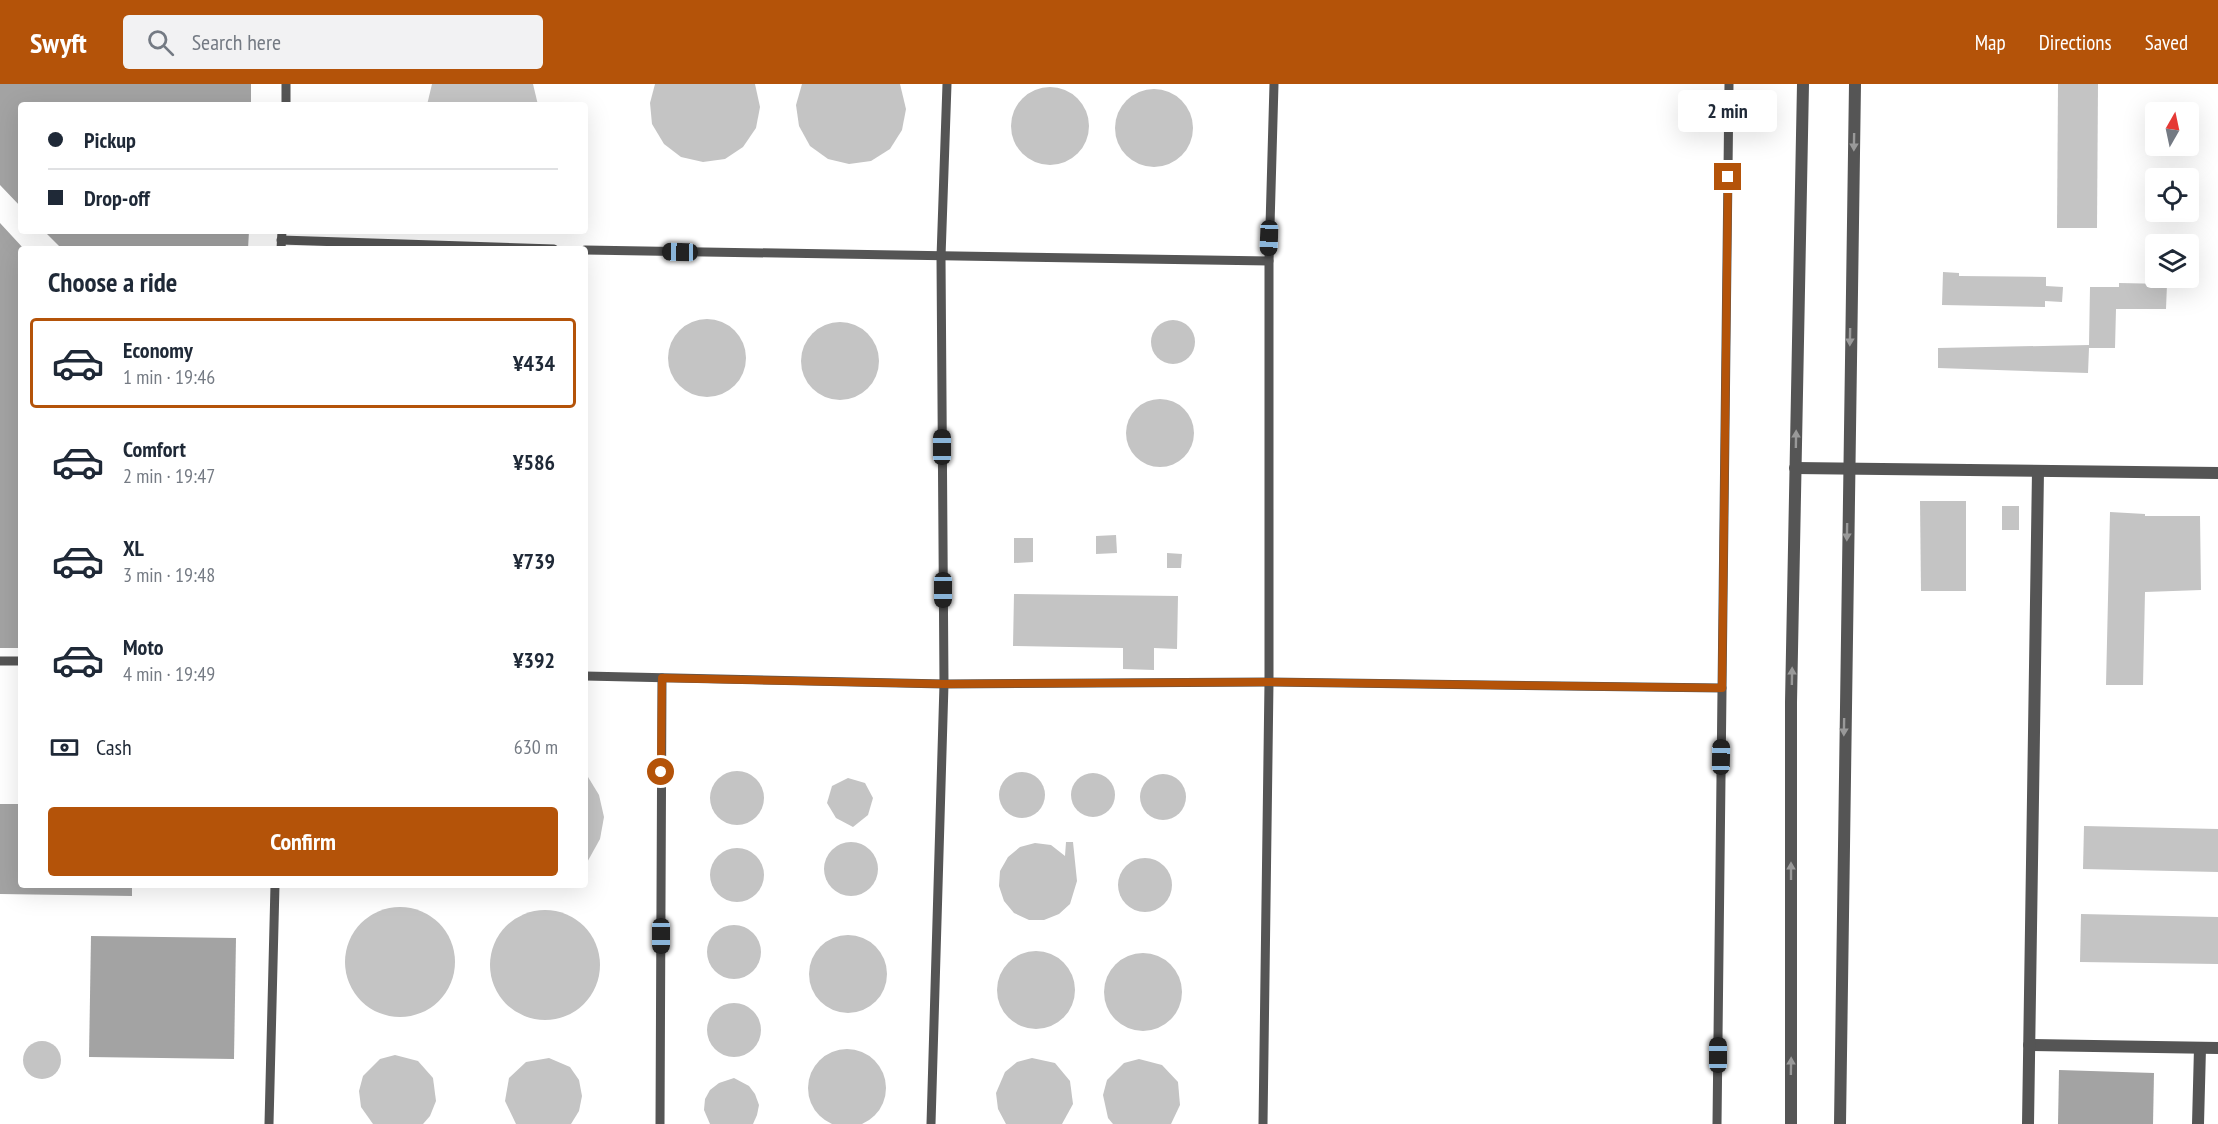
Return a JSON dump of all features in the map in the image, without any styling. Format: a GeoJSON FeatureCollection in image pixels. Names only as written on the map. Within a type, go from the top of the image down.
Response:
{"type":"FeatureCollection","features":[{"type":"Feature","properties":{"kind":"street"},"geometry":{"type":"LineString","coordinates":[[1791,1124],[1791,702],[1803,84]]}},
{"type":"Feature","properties":{"kind":"street"},"geometry":{"type":"LineString","coordinates":[[1840,1124],[1855,84]]}},
{"type":"Feature","properties":{"kind":"street"},"geometry":{"type":"LineString","coordinates":[[1795,468],[2218,473]]}},
{"type":"Feature","properties":{"kind":"street"},"geometry":{"type":"LineString","coordinates":[[2028,1124],[2038,471]]}},
{"type":"Feature","properties":{"kind":"street"},"geometry":{"type":"LineString","coordinates":[[2029,1045],[2218,1048]]}},
{"type":"Feature","properties":{"kind":"street"},"geometry":{"type":"LineString","coordinates":[[2199,1124],[2200,1048]]}},
{"type":"Feature","properties":{"kind":"lane"},"geometry":{"type":"LineString","coordinates":[[286,84],[286,102]]}},
{"type":"Feature","properties":{"kind":"lane"},"geometry":{"type":"LineString","coordinates":[[931,1124],[944,684],[941,257],[947,84]]}},
{"type":"Feature","properties":{"kind":"lane"},"geometry":{"type":"LineString","coordinates":[[1263,1124],[1269,682],[1269,261],[1274,84]]}},
{"type":"Feature","properties":{"kind":"lane"},"geometry":{"type":"LineString","coordinates":[[1717,1124],[1729,84]]}},
{"type":"Feature","properties":{"kind":"lane"},"geometry":{"type":"LineString","coordinates":[[281,240],[463,246]]}},
{"type":"Feature","properties":{"kind":"lane"},"geometry":{"type":"LineString","coordinates":[[588,250],[1269,261]]}},
{"type":"Feature","properties":{"kind":"lane"},"geometry":{"type":"LineString","coordinates":[[0,661],[18,662]]}},
{"type":"Feature","properties":{"kind":"lane"},"geometry":{"type":"LineString","coordinates":[[588,676],[944,684],[1269,682],[1722,688]]}},
{"type":"Feature","properties":{"kind":"lane"},"geometry":{"type":"LineString","coordinates":[[660,1124],[662,678]]}},
{"type":"Feature","properties":{"kind":"lane"},"geometry":{"type":"LineString","coordinates":[[269,1124],[276,888]]}},
{"type":"Feature","properties":{"kind":"shaded area"},"geometry":{"type":"Polygon","coordinates":[[[0,84],[251,84],[251,102],[18,102],[18,234],[249,234],[248,246],[18,246],[18,648],[0,648],[0,84]]]}},
{"type":"Feature","properties":{"kind":"shaded area"},"geometry":{"type":"Polygon","coordinates":[[[0,804],[18,804],[18,888],[132,888],[132,896],[0,894],[0,804]]]}},
{"type":"Feature","properties":{"kind":"shaded area"},"geometry":{"type":"Polygon","coordinates":[[[91,936],[236,938],[234,1059],[89,1057],[91,936]]]}},
{"type":"Feature","properties":{"kind":"shaded area"},"geometry":{"type":"Polygon","coordinates":[[[2059,1070],[2154,1073],[2153,1124],[2058,1124],[2059,1070]]]}},
{"type":"Feature","properties":{"kind":"pier"},"geometry":{"type":"Polygon","coordinates":[[[0,185],[18,204],[18,234],[47,234],[59,246],[21,246],[0,223],[0,185]]]}},
{"type":"Feature","properties":{"kind":"building"},"geometry":{"type":"Polygon","coordinates":[[[432,84],[533,84],[537,102],[428,102],[432,84]]]}},
{"type":"Feature","properties":{"kind":"building"},"geometry":{"type":"Polygon","coordinates":[[[655,84],[755,84],[760,107],[756,128],[743,147],[725,159],[703,162],[681,157],[664,144],[652,124],[650,103],[655,84]]]}},
{"type":"Feature","properties":{"kind":"building"},"geometry":{"type":"Polygon","coordinates":[[[802,84],[900,84],[906,109],[902,130],[890,149],[871,161],[849,164],[828,159],[810,146],[799,126],[796,105],[802,84]]]}},
{"type":"Feature","properties":{"kind":"building"},"geometry":{"type":"Polygon","coordinates":[[[2058,84],[2098,84],[2097,228],[2057,228],[2058,84]]]}},
{"type":"Feature","properties":{"kind":"building"},"geometry":{"type":"Polygon","coordinates":[[[1050,87],[1065,90],[1082,104],[1089,126],[1086,141],[1072,158],[1050,165],[1035,162],[1018,148],[1011,126],[1014,111],[1028,94],[1050,87]]]}},
{"type":"Feature","properties":{"kind":"building"},"geometry":{"type":"Polygon","coordinates":[[[1154,89],[1169,92],[1186,106],[1193,128],[1190,143],[1176,160],[1154,167],[1139,164],[1122,150],[1115,128],[1118,113],[1132,96],[1154,89]]]}},
{"type":"Feature","properties":{"kind":"building"},"geometry":{"type":"Polygon","coordinates":[[[1943,272],[1959,273],[1959,276],[2046,277],[2046,286],[2063,287],[2062,302],[2045,301],[2045,307],[1942,305],[1943,272]]]}},
{"type":"Feature","properties":{"kind":"building"},"geometry":{"type":"Polygon","coordinates":[[[2119,283],[2145,284],[2145,288],[2167,288],[2166,309],[2116,309],[2115,348],[2089,348],[2088,373],[1938,368],[1938,348],[2089,345],[2090,287],[2119,287],[2119,283]]]}},
{"type":"Feature","properties":{"kind":"building"},"geometry":{"type":"Polygon","coordinates":[[[707,319],[722,322],[739,336],[746,358],[743,373],[729,390],[707,397],[692,394],[675,380],[668,358],[671,343],[685,326],[707,319]]]}},
{"type":"Feature","properties":{"kind":"building"},"geometry":{"type":"Polygon","coordinates":[[[1173,320],[1182,321],[1189,326],[1194,333],[1194,351],[1189,358],[1182,363],[1173,364],[1164,363],[1157,358],[1152,351],[1151,342],[1152,333],[1157,326],[1164,321],[1173,320]]]}},
{"type":"Feature","properties":{"kind":"building"},"geometry":{"type":"Polygon","coordinates":[[[840,322],[855,325],[872,339],[879,361],[876,376],[862,393],[840,400],[825,397],[808,383],[801,361],[804,346],[818,329],[840,322]]]}},
{"type":"Feature","properties":{"kind":"building"},"geometry":{"type":"Polygon","coordinates":[[[1160,399],[1173,402],[1184,409],[1191,420],[1194,433],[1191,446],[1184,457],[1173,464],[1160,467],[1147,464],[1136,457],[1129,446],[1126,433],[1129,420],[1136,409],[1147,402],[1160,399]]]}},
{"type":"Feature","properties":{"kind":"building"},"geometry":{"type":"Polygon","coordinates":[[[1920,501],[1966,501],[1966,591],[1921,591],[1920,501]]]}},
{"type":"Feature","properties":{"kind":"building"},"geometry":{"type":"Polygon","coordinates":[[[2002,506],[2019,506],[2019,530],[2002,530],[2002,506]]]}},
{"type":"Feature","properties":{"kind":"building"},"geometry":{"type":"Polygon","coordinates":[[[2110,512],[2145,514],[2145,516],[2200,516],[2201,590],[2145,592],[2143,685],[2106,685],[2110,512]]]}},
{"type":"Feature","properties":{"kind":"building"},"geometry":{"type":"Polygon","coordinates":[[[1116,535],[1117,553],[1096,554],[1096,536],[1116,535]]]}},
{"type":"Feature","properties":{"kind":"building"},"geometry":{"type":"Polygon","coordinates":[[[1014,538],[1033,538],[1033,562],[1014,563],[1014,538]]]}},
{"type":"Feature","properties":{"kind":"building"},"geometry":{"type":"Polygon","coordinates":[[[1167,553],[1182,554],[1181,568],[1167,568],[1167,553]]]}},
{"type":"Feature","properties":{"kind":"building"},"geometry":{"type":"Polygon","coordinates":[[[1014,594],[1178,596],[1177,649],[1154,648],[1154,670],[1123,669],[1123,648],[1013,646],[1014,594]]]}},
{"type":"Feature","properties":{"kind":"building"},"geometry":{"type":"Polygon","coordinates":[[[732,771],[742,771],[756,779],[762,788],[764,798],[762,808],[756,817],[742,825],[732,825],[715,813],[710,803],[710,793],[722,776],[732,771]]]}},
{"type":"Feature","properties":{"kind":"building"},"geometry":{"type":"Polygon","coordinates":[[[1022,772],[1038,779],[1045,795],[1038,811],[1022,818],[1006,811],[999,795],[1006,779],[1022,772]]]}},
{"type":"Feature","properties":{"kind":"building"},"geometry":{"type":"Polygon","coordinates":[[[1093,773],[1102,774],[1109,779],[1114,786],[1114,804],[1109,811],[1102,816],[1093,817],[1084,816],[1077,811],[1072,804],[1071,795],[1072,786],[1077,779],[1084,774],[1093,773]]]}},
{"type":"Feature","properties":{"kind":"building"},"geometry":{"type":"Polygon","coordinates":[[[1163,774],[1179,781],[1186,797],[1179,813],[1163,820],[1147,813],[1140,797],[1147,781],[1163,774]]]}},
{"type":"Feature","properties":{"kind":"building"},"geometry":{"type":"Polygon","coordinates":[[[588,777],[599,795],[604,817],[600,839],[588,861],[588,777]]]}},
{"type":"Feature","properties":{"kind":"building"},"geometry":{"type":"Polygon","coordinates":[[[848,778],[865,783],[873,798],[868,815],[853,827],[836,818],[827,803],[832,786],[848,778]]]}},
{"type":"Feature","properties":{"kind":"building"},"geometry":{"type":"Polygon","coordinates":[[[2084,826],[2218,829],[2218,872],[2083,869],[2084,826]]]}},
{"type":"Feature","properties":{"kind":"building"},"geometry":{"type":"Polygon","coordinates":[[[851,842],[861,844],[870,850],[876,859],[878,869],[876,879],[870,888],[861,894],[851,896],[841,894],[832,888],[826,879],[824,869],[826,859],[832,850],[841,844],[851,842]]]}},
{"type":"Feature","properties":{"kind":"building"},"geometry":{"type":"Polygon","coordinates":[[[1066,842],[1073,842],[1077,881],[1070,904],[1059,914],[1044,920],[1029,920],[1014,913],[1004,901],[999,886],[1000,871],[1008,857],[1020,847],[1035,843],[1051,845],[1065,856],[1066,842]]]}},
{"type":"Feature","properties":{"kind":"building"},"geometry":{"type":"Polygon","coordinates":[[[732,848],[742,848],[752,852],[760,860],[764,875],[760,890],[752,898],[742,902],[732,902],[722,898],[714,890],[710,880],[710,870],[714,860],[722,852],[732,848]]]}},
{"type":"Feature","properties":{"kind":"building"},"geometry":{"type":"Polygon","coordinates":[[[1145,858],[1155,860],[1164,866],[1170,875],[1172,885],[1170,895],[1164,904],[1155,910],[1145,912],[1135,910],[1126,904],[1120,895],[1118,885],[1120,875],[1126,866],[1135,860],[1145,858]]]}},
{"type":"Feature","properties":{"kind":"building"},"geometry":{"type":"Polygon","coordinates":[[[400,907],[421,911],[439,923],[451,941],[455,962],[451,983],[439,1001],[421,1013],[400,1017],[379,1013],[361,1001],[349,983],[345,962],[349,941],[361,923],[379,911],[400,907]]]}},
{"type":"Feature","properties":{"kind":"building"},"geometry":{"type":"Polygon","coordinates":[[[545,910],[566,914],[584,926],[596,944],[600,965],[596,986],[584,1004],[566,1016],[545,1020],[524,1016],[506,1004],[494,986],[490,965],[494,944],[506,926],[524,914],[545,910]]]}},
{"type":"Feature","properties":{"kind":"building"},"geometry":{"type":"Polygon","coordinates":[[[2081,914],[2218,917],[2218,964],[2080,962],[2081,914]]]}},
{"type":"Feature","properties":{"kind":"building"},"geometry":{"type":"Polygon","coordinates":[[[729,925],[739,925],[753,933],[759,942],[761,952],[759,962],[753,971],[739,979],[729,979],[712,967],[707,957],[707,947],[719,930],[729,925]]]}},
{"type":"Feature","properties":{"kind":"building"},"geometry":{"type":"Polygon","coordinates":[[[848,935],[863,938],[880,952],[887,974],[884,989],[870,1006],[848,1013],[833,1010],[816,996],[809,974],[812,959],[826,942],[848,935]]]}},
{"type":"Feature","properties":{"kind":"building"},"geometry":{"type":"Polygon","coordinates":[[[1036,951],[1051,954],[1068,968],[1075,990],[1072,1005],[1058,1022],[1036,1029],[1021,1026],[1004,1012],[997,990],[1000,975],[1014,958],[1036,951]]]}},
{"type":"Feature","properties":{"kind":"building"},"geometry":{"type":"Polygon","coordinates":[[[1143,953],[1158,956],[1175,970],[1182,992],[1179,1007],[1165,1024],[1143,1031],[1128,1028],[1111,1014],[1104,992],[1107,977],[1121,960],[1143,953]]]}},
{"type":"Feature","properties":{"kind":"building"},"geometry":{"type":"Polygon","coordinates":[[[729,1003],[739,1003],[749,1007],[757,1015],[761,1030],[757,1045],[749,1053],[739,1057],[729,1057],[719,1053],[711,1045],[707,1035],[707,1025],[711,1015],[719,1007],[729,1003]]]}},
{"type":"Feature","properties":{"kind":"building"},"geometry":{"type":"Polygon","coordinates":[[[42,1041],[49,1042],[55,1047],[60,1053],[60,1067],[55,1073],[49,1078],[42,1079],[35,1078],[29,1073],[24,1067],[23,1060],[24,1053],[29,1047],[35,1042],[42,1041]]]}},
{"type":"Feature","properties":{"kind":"building"},"geometry":{"type":"Polygon","coordinates":[[[839,1050],[862,1052],[879,1067],[885,1080],[883,1103],[874,1115],[858,1125],[832,1124],[815,1109],[809,1096],[811,1073],[826,1056],[839,1050]]]}},
{"type":"Feature","properties":{"kind":"building"},"geometry":{"type":"Polygon","coordinates":[[[395,1055],[418,1061],[433,1078],[436,1101],[430,1116],[423,1124],[373,1124],[361,1107],[359,1091],[363,1076],[380,1059],[395,1055]]]}},
{"type":"Feature","properties":{"kind":"building"},"geometry":{"type":"Polygon","coordinates":[[[549,1058],[570,1067],[579,1080],[582,1096],[579,1111],[571,1124],[516,1124],[505,1101],[509,1078],[526,1062],[549,1058]]]}},
{"type":"Feature","properties":{"kind":"building"},"geometry":{"type":"Polygon","coordinates":[[[1032,1058],[1055,1063],[1070,1081],[1073,1104],[1062,1124],[1006,1124],[998,1109],[996,1093],[1005,1072],[1017,1062],[1032,1058]]]}},
{"type":"Feature","properties":{"kind":"building"},"geometry":{"type":"Polygon","coordinates":[[[1139,1059],[1162,1065],[1178,1082],[1180,1105],[1171,1124],[1113,1124],[1108,1118],[1103,1095],[1107,1080],[1124,1063],[1139,1059]]]}},
{"type":"Feature","properties":{"kind":"building"},"geometry":{"type":"Polygon","coordinates":[[[734,1078],[749,1086],[755,1094],[759,1105],[753,1124],[710,1124],[704,1110],[705,1099],[710,1090],[719,1083],[734,1078]]]}},
{"type":"Feature","properties":{"kind":"route"},"geometry":{"type":"LineString","coordinates":[[661,772],[662,678],[944,684],[1269,682],[1722,688],[1728,177]]}}]}
